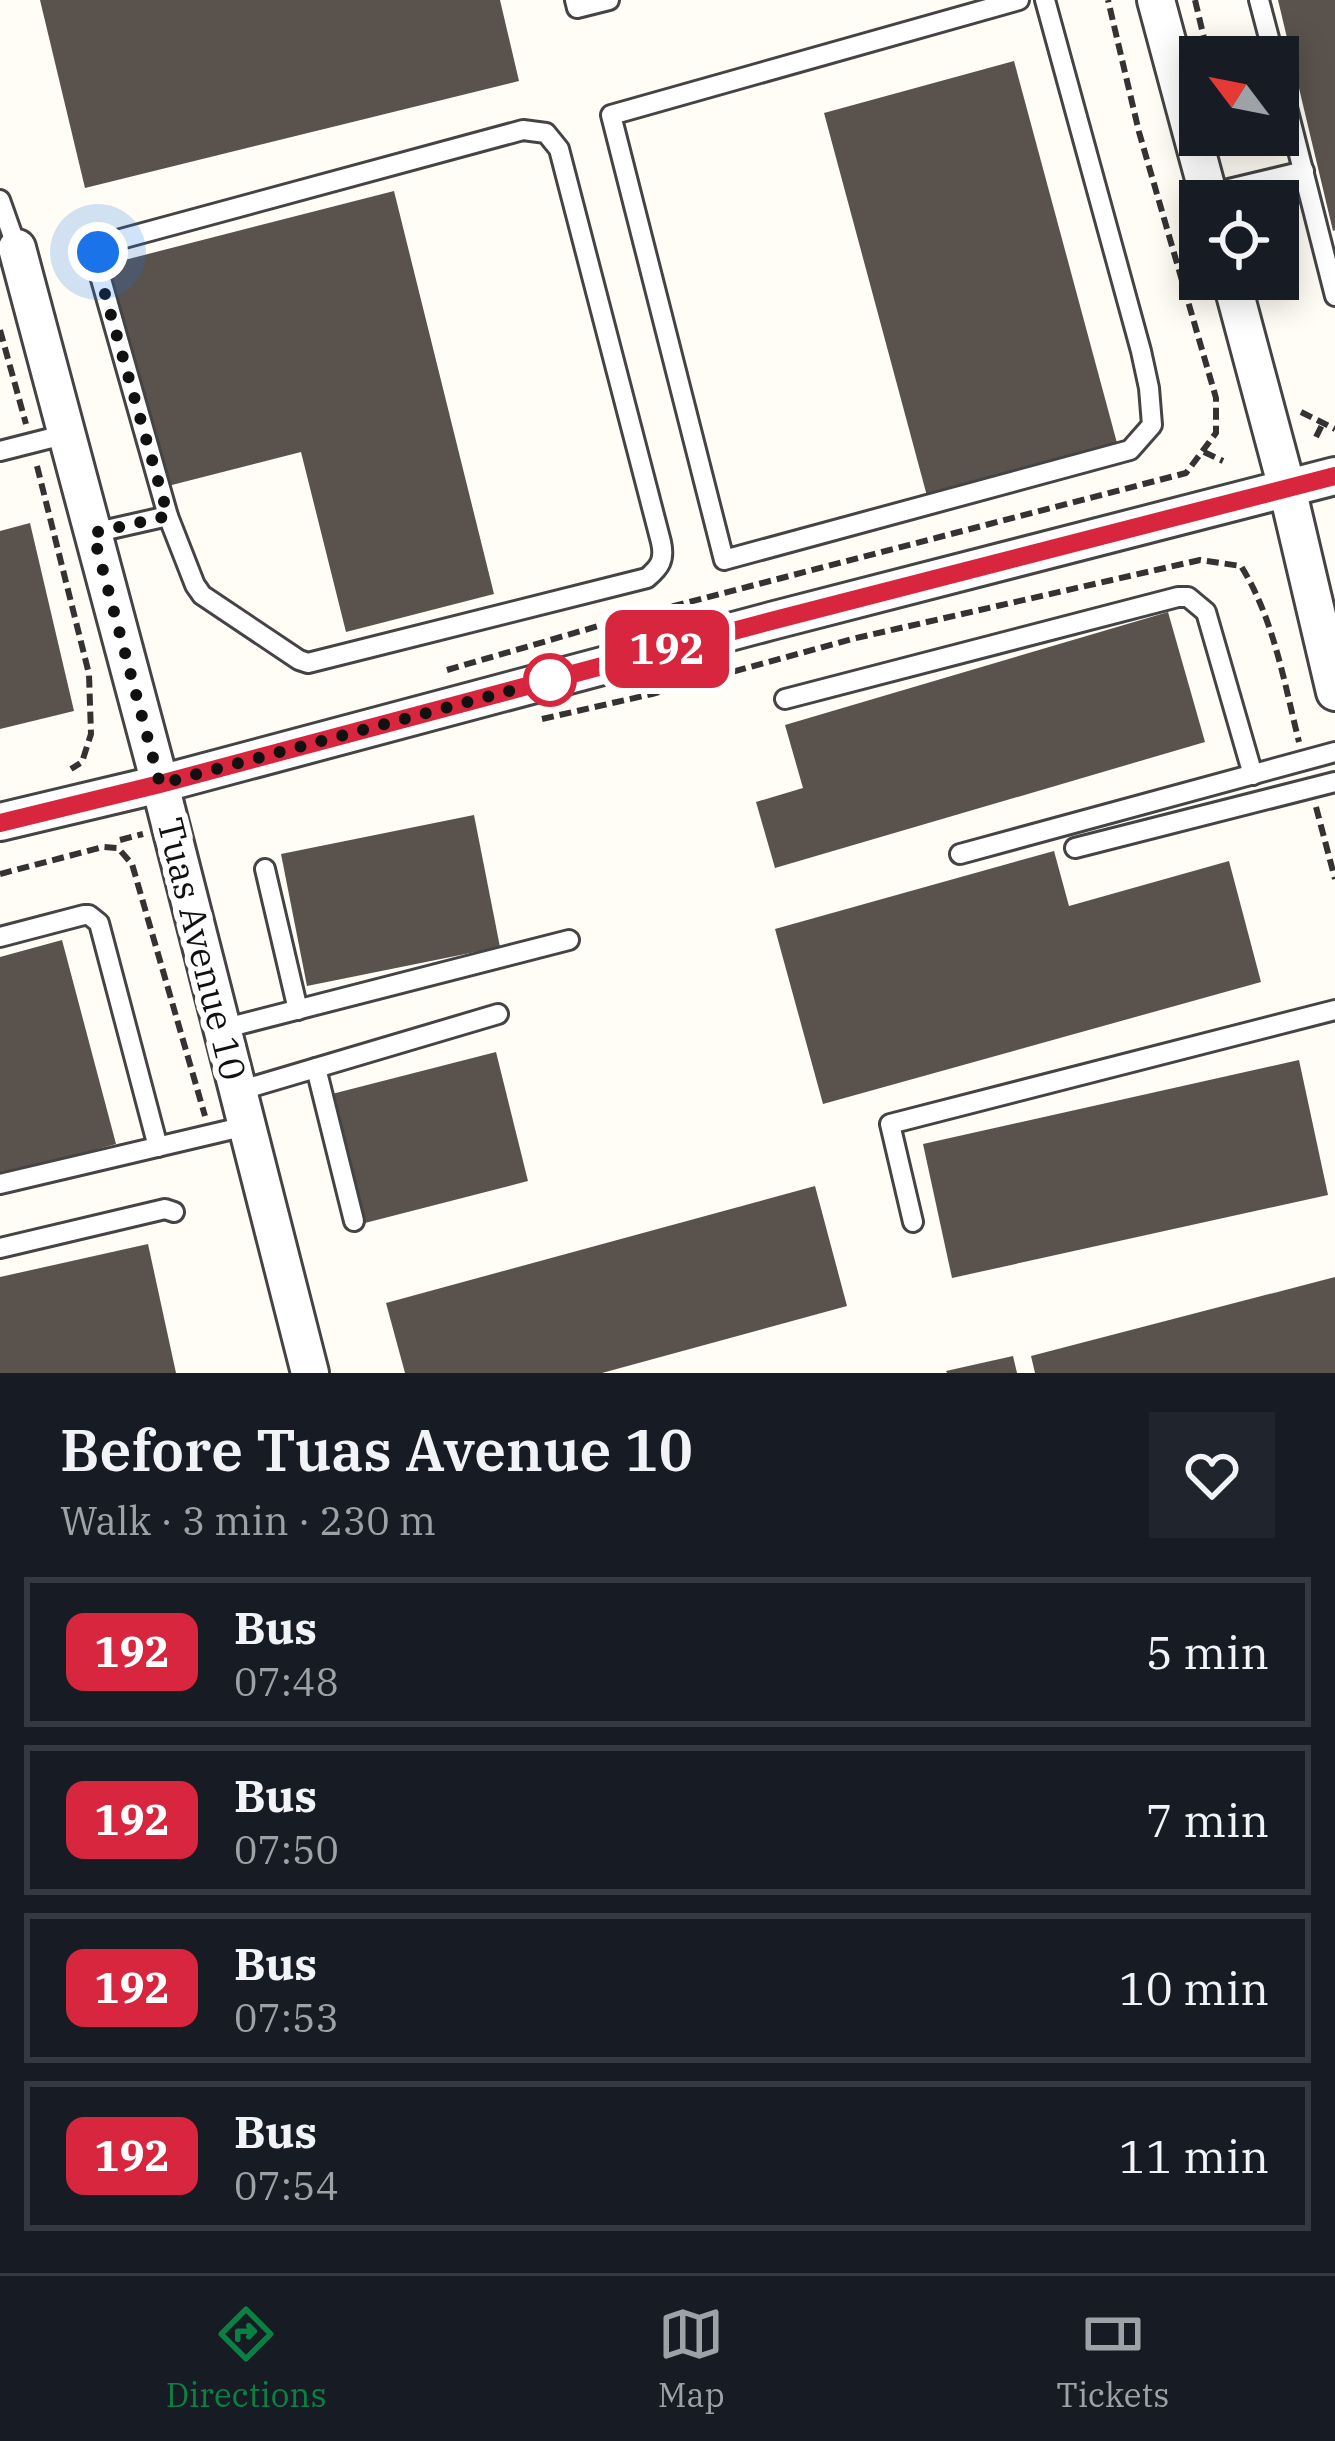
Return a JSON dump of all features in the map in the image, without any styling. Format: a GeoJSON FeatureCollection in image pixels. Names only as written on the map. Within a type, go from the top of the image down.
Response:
{"type":"FeatureCollection","features":[{"type":"Feature","properties":{"kind":"street"},"geometry":{"type":"LineString","coordinates":[[1156,0],[1204,180]]}},
{"type":"Feature","properties":{"kind":"street","name":"Tuas Avenue 10"},"geometry":{"type":"LineString","coordinates":[[17,248],[49,438],[93,533],[222,1030],[232,1117],[310,1373]]}},
{"type":"Feature","properties":{"kind":"street"},"geometry":{"type":"LineString","coordinates":[[1237,300],[1288,488],[1335,692]]}},
{"type":"Feature","properties":{"kind":"street"},"geometry":{"type":"LineString","coordinates":[[0,822],[1335,476]]}},
{"type":"Feature","properties":{"kind":"lane"},"geometry":{"type":"LineString","coordinates":[[575,0],[578,8],[609,0]]}},
{"type":"Feature","properties":{"kind":"lane"},"geometry":{"type":"LineString","coordinates":[[1018,0],[611,115],[724,560],[1130,450],[1152,425],[1141,351],[1045,0]]}},
{"type":"Feature","properties":{"kind":"lane"},"geometry":{"type":"LineString","coordinates":[[1259,0],[1268,36]]}},
{"type":"Feature","properties":{"kind":"lane"},"geometry":{"type":"LineString","coordinates":[[523,130],[546,133],[554,141],[661,542],[664,555],[654,572],[647,578],[308,663],[202,595],[168,516],[97,266],[98,252],[106,243],[523,130]]}},
{"type":"Feature","properties":{"kind":"lane"},"geometry":{"type":"LineString","coordinates":[[1299,152],[1335,296]]}},
{"type":"Feature","properties":{"kind":"lane"},"geometry":{"type":"LineString","coordinates":[[1272,180],[1304,171]]}},
{"type":"Feature","properties":{"kind":"lane"},"geometry":{"type":"LineString","coordinates":[[0,200],[17,248]]}},
{"type":"Feature","properties":{"kind":"lane"},"geometry":{"type":"LineString","coordinates":[[0,451],[49,438]]}},
{"type":"Feature","properties":{"kind":"lane"},"geometry":{"type":"LineString","coordinates":[[93,533],[168,516]]}},
{"type":"Feature","properties":{"kind":"lane"},"geometry":{"type":"LineString","coordinates":[[785,699],[1188,597],[1206,612],[1253,775]]}},
{"type":"Feature","properties":{"kind":"lane"},"geometry":{"type":"LineString","coordinates":[[960,854],[1335,752]]}},
{"type":"Feature","properties":{"kind":"lane"},"geometry":{"type":"LineString","coordinates":[[1075,848],[1335,782]]}},
{"type":"Feature","properties":{"kind":"lane"},"geometry":{"type":"LineString","coordinates":[[265,869],[298,1010]]}},
{"type":"Feature","properties":{"kind":"lane"},"geometry":{"type":"LineString","coordinates":[[0,937],[84,915],[96,920],[158,1147]]}},
{"type":"Feature","properties":{"kind":"lane"},"geometry":{"type":"LineString","coordinates":[[222,1030],[569,940]]}},
{"type":"Feature","properties":{"kind":"lane"},"geometry":{"type":"LineString","coordinates":[[913,1222],[890,1124],[1335,1010]]}},
{"type":"Feature","properties":{"kind":"lane"},"geometry":{"type":"LineString","coordinates":[[0,1184],[158,1147],[232,1117],[316,1068],[498,1014]]}},
{"type":"Feature","properties":{"kind":"lane"},"geometry":{"type":"LineString","coordinates":[[316,1068],[354,1221]]}},
{"type":"Feature","properties":{"kind":"lane"},"geometry":{"type":"LineString","coordinates":[[0,1248],[165,1209],[174,1212]]}},
{"type":"Feature","properties":{"kind":"path"},"geometry":{"type":"LineString","coordinates":[[431,675],[612,622],[1186,473],[1216,433],[1216,398],[1139,132],[1108,0]]}},
{"type":"Feature","properties":{"kind":"path"},"geometry":{"type":"LineString","coordinates":[[1195,0],[1203,36]]}},
{"type":"Feature","properties":{"kind":"path"},"geometry":{"type":"LineString","coordinates":[[0,330],[49,438],[88,674],[91,734],[82,762],[59,777]]}},
{"type":"Feature","properties":{"kind":"path"},"geometry":{"type":"LineString","coordinates":[[1316,436],[1322,425],[1335,429]]}},
{"type":"Feature","properties":{"kind":"path"},"geometry":{"type":"LineString","coordinates":[[1204,452],[1223,461]]}},
{"type":"Feature","properties":{"kind":"path"},"geometry":{"type":"LineString","coordinates":[[0,874],[119,844],[132,864],[232,1117]]}},
{"type":"Feature","properties":{"kind":"building"},"geometry":{"type":"Polygon","coordinates":[[[40,0],[500,0],[519,81],[85,188],[40,0]]]}},
{"type":"Feature","properties":{"kind":"building"},"geometry":{"type":"Polygon","coordinates":[[[1278,0],[1335,0],[1333,231],[1299,88],[1299,36],[1287,36],[1278,0]]]}},
{"type":"Feature","properties":{"kind":"building"},"geometry":{"type":"Polygon","coordinates":[[[1014,61],[1117,443],[927,496],[824,113],[1014,61]]]}},
{"type":"Feature","properties":{"kind":"building"},"geometry":{"type":"Polygon","coordinates":[[[394,191],[494,594],[346,632],[301,452],[164,487],[109,264],[394,191]]]}},
{"type":"Feature","properties":{"kind":"building"},"geometry":{"type":"Polygon","coordinates":[[[30,523],[74,711],[0,729],[0,531],[30,523]]]}},
{"type":"Feature","properties":{"kind":"building"},"geometry":{"type":"Polygon","coordinates":[[[1168,612],[1205,742],[775,868],[756,802],[803,788],[785,725],[1168,612]]]}},
{"type":"Feature","properties":{"kind":"building"},"geometry":{"type":"Polygon","coordinates":[[[474,815],[500,947],[307,986],[281,854],[474,815]]]}},
{"type":"Feature","properties":{"kind":"building"},"geometry":{"type":"Polygon","coordinates":[[[1054,851],[1069,906],[1229,861],[1261,982],[823,1104],[775,929],[1054,851]]]}},
{"type":"Feature","properties":{"kind":"building"},"geometry":{"type":"Polygon","coordinates":[[[62,940],[116,1144],[0,1176],[0,957],[62,940]]]}},
{"type":"Feature","properties":{"kind":"building"},"geometry":{"type":"Polygon","coordinates":[[[496,1052],[528,1181],[361,1224],[328,1095],[496,1052]]]}},
{"type":"Feature","properties":{"kind":"building"},"geometry":{"type":"Polygon","coordinates":[[[1299,1060],[1328,1195],[952,1278],[923,1144],[1299,1060]]]}},
{"type":"Feature","properties":{"kind":"building"},"geometry":{"type":"Polygon","coordinates":[[[815,1186],[847,1306],[602,1373],[405,1373],[386,1303],[815,1186]]]}},
{"type":"Feature","properties":{"kind":"building"},"geometry":{"type":"Polygon","coordinates":[[[148,1244],[176,1373],[0,1373],[0,1277],[148,1244]]]}},
{"type":"Feature","properties":{"kind":"building"},"geometry":{"type":"Polygon","coordinates":[[[1335,1277],[1335,1373],[1035,1373],[1031,1356],[1335,1277]]]}},
{"type":"Feature","properties":{"kind":"building"},"geometry":{"type":"Polygon","coordinates":[[[1013,1356],[1017,1373],[946,1371],[1013,1356]]]}},
{"type":"Feature","properties":{"kind":"bus line","name":"192"},"geometry":{"type":"LineString","coordinates":[[0,823],[1335,476]]}},
{"type":"Feature","properties":{"kind":"route"},"geometry":{"type":"LineString","coordinates":[[98,252],[97,266],[168,516],[93,533],[160,784],[550,680]]}}]}
